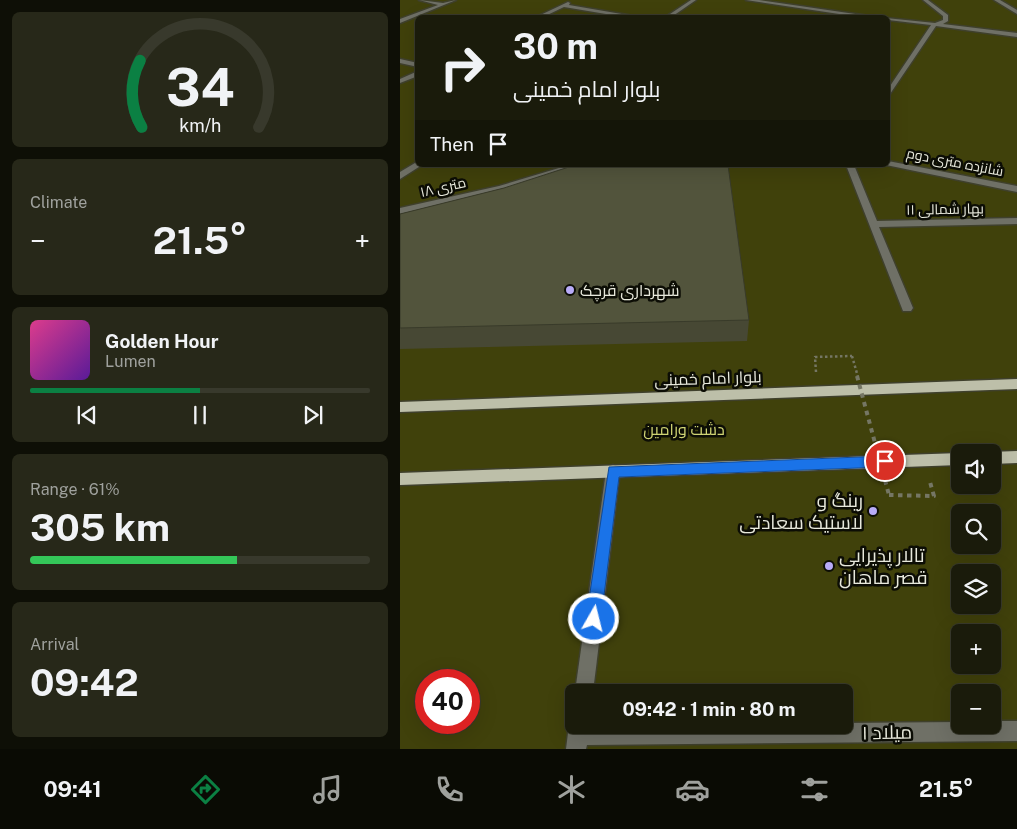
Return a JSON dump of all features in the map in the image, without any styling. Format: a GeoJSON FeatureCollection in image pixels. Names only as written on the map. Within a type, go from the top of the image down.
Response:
{"type":"FeatureCollection","features":[{"type":"Feature","properties":{"kind":"main road","name":"بلوار امام خمینی"},"geometry":{"type":"LineString","coordinates":[[400,407],[1017,384]]}},
{"type":"Feature","properties":{"kind":"main road"},"geometry":{"type":"LineString","coordinates":[[1001,458],[1017,457]]}},
{"type":"Feature","properties":{"kind":"main road"},"geometry":{"type":"LineString","coordinates":[[400,479],[951,459]]}},
{"type":"Feature","properties":{"kind":"street"},"geometry":{"type":"LineString","coordinates":[[420,0],[444,4]]}},
{"type":"Feature","properties":{"kind":"street"},"geometry":{"type":"LineString","coordinates":[[416,15],[454,0]]}},
{"type":"Feature","properties":{"kind":"street"},"geometry":{"type":"LineString","coordinates":[[542,15],[573,0]]}},
{"type":"Feature","properties":{"kind":"street"},"geometry":{"type":"LineString","coordinates":[[671,15],[694,0]]}},
{"type":"Feature","properties":{"kind":"street"},"geometry":{"type":"LineString","coordinates":[[748,0],[809,11],[850,15]]}},
{"type":"Feature","properties":{"kind":"street"},"geometry":{"type":"LineString","coordinates":[[805,0],[809,11]]}},
{"type":"Feature","properties":{"kind":"street"},"geometry":{"type":"LineString","coordinates":[[890,90],[934,24],[945,20],[946,16],[925,0]]}},
{"type":"Feature","properties":{"kind":"street"},"geometry":{"type":"LineString","coordinates":[[996,0],[1017,12]]}},
{"type":"Feature","properties":{"kind":"street"},"geometry":{"type":"LineString","coordinates":[[562,5],[624,15]]}},
{"type":"Feature","properties":{"kind":"street"},"geometry":{"type":"LineString","coordinates":[[400,21],[415,15]]}},
{"type":"Feature","properties":{"kind":"street"},"geometry":{"type":"LineString","coordinates":[[890,18],[1017,35]]}},
{"type":"Feature","properties":{"kind":"street"},"geometry":{"type":"LineString","coordinates":[[400,61],[415,64]]}},
{"type":"Feature","properties":{"kind":"street"},"geometry":{"type":"LineString","coordinates":[[400,81],[415,74]]}},
{"type":"Feature","properties":{"kind":"street","name":"شانزده متری دوم"},"geometry":{"type":"LineString","coordinates":[[890,163],[1017,189]]}},
{"type":"Feature","properties":{"kind":"street"},"geometry":{"type":"LineString","coordinates":[[400,176],[415,167]]}},
{"type":"Feature","properties":{"kind":"street","name":"۱۸ متری"},"geometry":{"type":"LineString","coordinates":[[400,211],[501,188],[571,167]]}},
{"type":"Feature","properties":{"kind":"street"},"geometry":{"type":"LineString","coordinates":[[851,167],[907,308]]}},
{"type":"Feature","properties":{"kind":"street","name":"بهار شمالی ۱۱"},"geometry":{"type":"LineString","coordinates":[[874,224],[1017,221]]}},
{"type":"Feature","properties":{"kind":"street"},"geometry":{"type":"LineString","coordinates":[[585,684],[613,471]]}},
{"type":"Feature","properties":{"kind":"street","name":"میلاد ۱"},"geometry":{"type":"LineString","coordinates":[[577,736],[1017,731]]}},
{"type":"Feature","properties":{"kind":"path"},"geometry":{"type":"LineString","coordinates":[[815,357],[852,356],[889,496],[934,496]]}},
{"type":"Feature","properties":{"kind":"green space","name":"دشت ورامین"},"geometry":{"type":"Polygon","coordinates":[[[400,0],[1017,0],[1017,749],[400,749],[400,0]]]}},
{"type":"Feature","properties":{"kind":"building","name":"شهرداری قرچک"},"geometry":{"type":"Polygon","coordinates":[[[569,167],[728,167],[749,320],[400,328],[400,214],[504,188],[569,167]]]}},
{"type":"Feature","properties":{"kind":"place","name":"شهرداری قرچک"},"geometry":{"type":"Point","coordinates":[570,290]}},
{"type":"Feature","properties":{"kind":"place","name":"رینگ و لاستیک سعادتی"},"geometry":{"type":"Point","coordinates":[873,511]}},
{"type":"Feature","properties":{"kind":"place","name":"تالار پذیرایی قصر ماهان"},"geometry":{"type":"Point","coordinates":[829,566]}},
{"type":"Feature","properties":{"kind":"route"},"geometry":{"type":"LineString","coordinates":[[594,619],[613,471],[885,461]]}}]}
